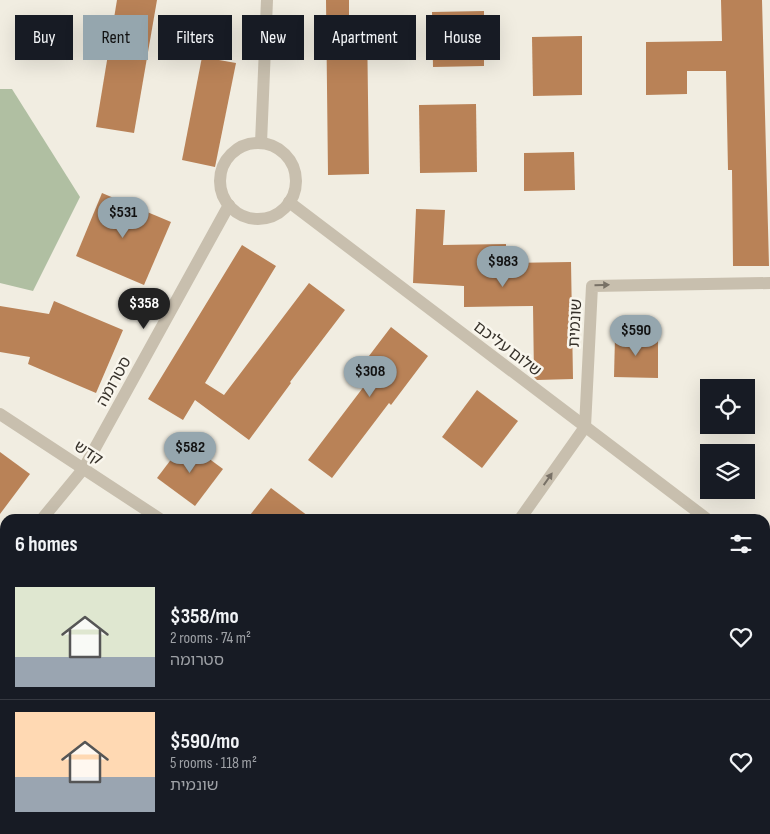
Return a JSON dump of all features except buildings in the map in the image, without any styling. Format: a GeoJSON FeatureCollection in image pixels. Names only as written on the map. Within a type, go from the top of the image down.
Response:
{"type":"FeatureCollection","features":[{"type":"Feature","properties":{"kind":"street"},"geometry":{"type":"LineString","coordinates":[[261,143],[267,0]]}},
{"type":"Feature","properties":{"kind":"street"},"geometry":{"type":"LineString","coordinates":[[261,143],[274,147],[284,154],[292,165],[296,177],[295,190],[290,202],[282,211],[260,219],[248,218],[238,213],[222,195],[220,182],[222,169],[228,158],[248,144],[261,143]]}},
{"type":"Feature","properties":{"kind":"street","name":"שלום עליכם"},"geometry":{"type":"LineString","coordinates":[[290,202],[700,514]]}},
{"type":"Feature","properties":{"kind":"street","name":"סטרומה"},"geometry":{"type":"LineString","coordinates":[[46,514],[84,468],[229,205]]}},
{"type":"Feature","properties":{"kind":"street","name":"שונמית"},"geometry":{"type":"LineString","coordinates":[[585,427],[592,286],[770,283]]}},
{"type":"Feature","properties":{"kind":"street","name":"קדש"},"geometry":{"type":"LineString","coordinates":[[0,414],[153,514]]}},
{"type":"Feature","properties":{"kind":"street"},"geometry":{"type":"LineString","coordinates":[[524,514],[585,427]]}},
{"type":"Feature","properties":{"kind":"green space"},"geometry":{"type":"Polygon","coordinates":[[[0,89],[12,89],[80,197],[33,291],[0,283],[0,89]]]}}]}
